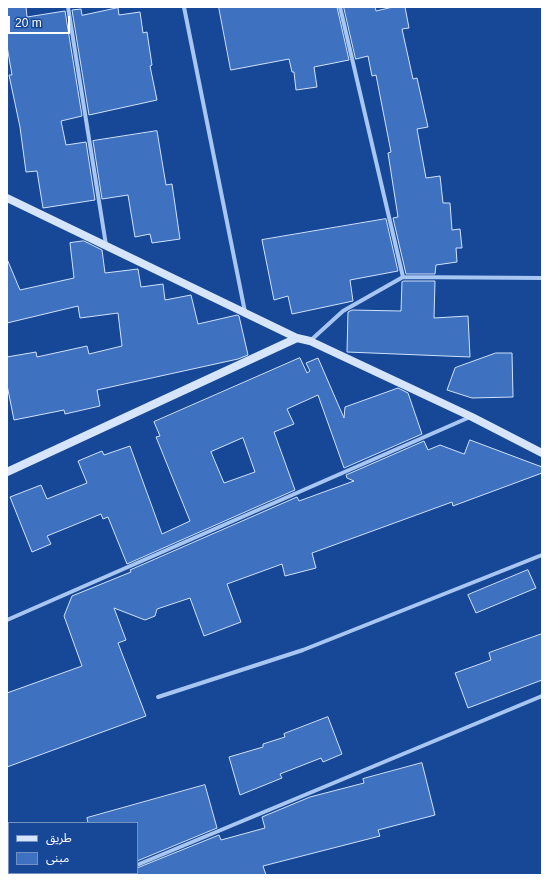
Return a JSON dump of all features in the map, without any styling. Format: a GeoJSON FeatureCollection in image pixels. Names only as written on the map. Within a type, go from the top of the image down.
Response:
{"type":"FeatureCollection","features":[{"type":"Feature","properties":{"kind":"street"},"geometry":{"type":"LineString","coordinates":[[68,7],[106,247]]}},
{"type":"Feature","properties":{"kind":"street"},"geometry":{"type":"LineString","coordinates":[[184,7],[244,312]]}},
{"type":"Feature","properties":{"kind":"street"},"geometry":{"type":"LineString","coordinates":[[340,7],[403,277]]}},
{"type":"Feature","properties":{"kind":"street"},"geometry":{"type":"LineString","coordinates":[[7,198],[296,338],[310,341],[472,416],[542,453]]}},
{"type":"Feature","properties":{"kind":"street"},"geometry":{"type":"LineString","coordinates":[[310,341],[343,311],[403,277],[542,278]]}},
{"type":"Feature","properties":{"kind":"street"},"geometry":{"type":"LineString","coordinates":[[8,469],[296,338]]}},
{"type":"Feature","properties":{"kind":"street"},"geometry":{"type":"LineString","coordinates":[[7,620],[472,416]]}},
{"type":"Feature","properties":{"kind":"street"},"geometry":{"type":"LineString","coordinates":[[158,697],[303,650],[542,554]]}},
{"type":"Feature","properties":{"kind":"street"},"geometry":{"type":"LineString","coordinates":[[138,865],[542,696]]}},
{"type":"Feature","properties":{"kind":"building"},"geometry":{"type":"Polygon","coordinates":[[[7,7],[26,7],[27,17],[65,11],[82,116],[61,121],[66,145],[86,142],[95,200],[43,208],[37,171],[26,172],[20,127],[9,75],[12,75],[7,46],[7,7]]]}},
{"type":"Feature","properties":{"kind":"building"},"geometry":{"type":"Polygon","coordinates":[[[219,7],[337,7],[349,60],[314,67],[317,87],[296,90],[294,72],[292,72],[289,59],[231,70],[219,7]]]}},
{"type":"Feature","properties":{"kind":"building"},"geometry":{"type":"Polygon","coordinates":[[[344,7],[375,7],[376,11],[393,7],[405,7],[409,28],[402,29],[413,79],[417,78],[428,127],[417,129],[426,178],[440,176],[443,203],[450,203],[452,230],[460,229],[462,248],[456,248],[457,262],[436,265],[435,274],[406,274],[393,218],[398,217],[388,153],[391,152],[376,75],[372,76],[368,56],[356,59],[344,7]]]}},
{"type":"Feature","properties":{"kind":"building"},"geometry":{"type":"Polygon","coordinates":[[[118,8],[119,15],[140,12],[143,33],[147,32],[152,65],[150,66],[157,100],[89,115],[72,10],[81,9],[82,15],[118,8]]]}},
{"type":"Feature","properties":{"kind":"building"},"geometry":{"type":"Polygon","coordinates":[[[157,131],[166,185],[172,184],[180,239],[152,243],[150,234],[135,237],[128,195],[102,199],[93,141],[157,131]]]}},
{"type":"Feature","properties":{"kind":"building"},"geometry":{"type":"Polygon","coordinates":[[[386,219],[398,271],[350,280],[353,301],[292,314],[288,296],[274,300],[262,240],[386,219]]]}},
{"type":"Feature","properties":{"kind":"building"},"geometry":{"type":"Polygon","coordinates":[[[84,241],[102,250],[105,273],[138,269],[141,287],[163,284],[165,300],[191,295],[198,324],[237,315],[239,316],[248,355],[238,359],[97,390],[100,406],[65,414],[64,410],[14,420],[7,385],[7,357],[36,352],[37,357],[87,346],[89,354],[122,346],[118,313],[80,318],[78,306],[7,323],[7,259],[20,290],[74,278],[70,243],[84,241]]]}},
{"type":"Feature","properties":{"kind":"building"},"geometry":{"type":"Polygon","coordinates":[[[435,281],[434,318],[468,316],[470,357],[347,352],[348,312],[352,310],[401,311],[402,282],[435,281]]]}},
{"type":"Feature","properties":{"kind":"building"},"geometry":{"type":"Polygon","coordinates":[[[496,353],[512,353],[513,397],[472,398],[447,390],[455,368],[496,353]]]}},
{"type":"Feature","properties":{"kind":"building"},"geometry":{"type":"Polygon","coordinates":[[[300,358],[307,373],[310,371],[306,363],[318,358],[344,418],[345,407],[398,388],[408,393],[422,434],[344,468],[318,395],[287,409],[294,424],[274,432],[295,490],[127,564],[108,517],[103,519],[101,514],[47,536],[51,544],[32,552],[10,497],[41,485],[47,499],[87,483],[78,461],[102,451],[104,455],[130,446],[162,534],[190,521],[156,437],[160,436],[154,422],[300,358]],[[243,438],[211,452],[224,483],[255,472],[243,438]]]}},
{"type":"Feature","properties":{"kind":"building"},"geometry":{"type":"Polygon","coordinates":[[[470,440],[542,467],[542,473],[453,506],[452,502],[312,553],[316,568],[285,576],[282,564],[227,584],[241,622],[204,636],[190,598],[157,609],[155,616],[145,620],[114,608],[126,640],[118,643],[146,716],[7,767],[7,693],[82,666],[64,616],[72,596],[131,572],[130,570],[297,497],[299,501],[354,481],[347,478],[346,475],[424,441],[428,450],[440,445],[464,454],[470,440]]]}},
{"type":"Feature","properties":{"kind":"building"},"geometry":{"type":"Polygon","coordinates":[[[528,570],[536,588],[476,613],[468,595],[528,570]]]}},
{"type":"Feature","properties":{"kind":"building"},"geometry":{"type":"Polygon","coordinates":[[[542,634],[542,680],[468,708],[455,673],[491,660],[489,653],[542,634]]]}},
{"type":"Feature","properties":{"kind":"building"},"geometry":{"type":"Polygon","coordinates":[[[328,717],[342,754],[323,762],[321,758],[280,774],[282,778],[240,795],[229,757],[263,747],[263,744],[285,737],[284,734],[328,717]]]}},
{"type":"Feature","properties":{"kind":"building"},"geometry":{"type":"Polygon","coordinates":[[[422,763],[435,815],[378,830],[380,836],[263,866],[266,875],[137,875],[138,868],[219,835],[221,840],[265,828],[262,817],[310,797],[364,783],[363,779],[422,763]]]}},
{"type":"Feature","properties":{"kind":"building"},"geometry":{"type":"Polygon","coordinates":[[[205,785],[217,828],[138,861],[138,822],[88,822],[87,818],[205,785]]]}}]}
